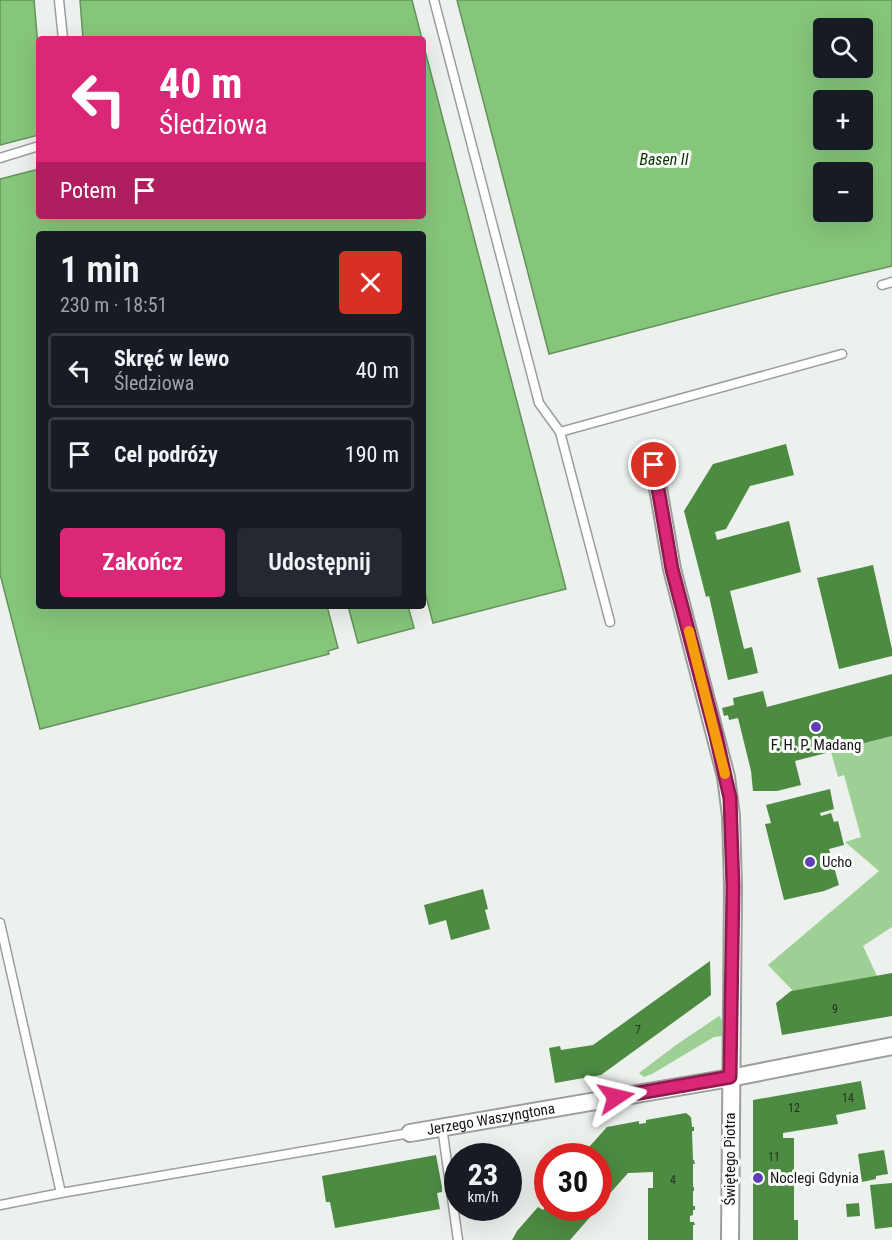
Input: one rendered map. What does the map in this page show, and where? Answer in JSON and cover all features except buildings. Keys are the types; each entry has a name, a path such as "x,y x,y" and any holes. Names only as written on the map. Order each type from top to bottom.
{"street":[{"name":"Świętego Piotra","path":"654,465 672,569 730,798 733,887 730,1240"},
{"name":"Jerzego Waszyngtona","path":"410,1133 892,1046"}],"lane":[{"path":"59,0 63,36"},
{"path":"434,0 539,403 561,432 610,622"},
{"path":"0,158 36,147"},
{"path":"882,285 892,282"},
{"path":"561,432 842,354"},
{"path":"0,923 61,1193"},
{"path":"442,1127 458,1240"},
{"path":"0,1205 410,1133"}],"shaded area":[{"path":"892,736 892,927 863,946 877,976 793,991 768,965 879,871 845,842 861,837 844,775 838,777 831,752"},
{"path":"719,1016 724,1026 722,1036 714,1037 652,1074 644,1077 639,1073 676,1045"}],"water":[{"path":"0,0 34,0 37,36 36,136 0,145"},
{"path":"80,0 412,0 421,36 83,36"},
{"name":"Basen II","path":"457,0 892,0 892,266 549,354"},
{"path":"426,54 566,589 433,623 426,596 426,231 36,231 36,609 328,609 338,648 328,651 329,654 40,729 0,574 0,179 36,170 36,219 426,219"},
{"path":"349,609 409,609 414,628 358,643"}],"slow traffic":[{"path":"689,631 725,774"}],"place":[{"name":"F. H. P. Madang","path":"816,727"},
{"name":"Ucho","path":"810,862"},
{"name":"Noclegi Gdynia","path":"758,1178"}],"route":[{"path":"616,1097 730,1077 733,887 730,798 672,569 654,465"}]}
